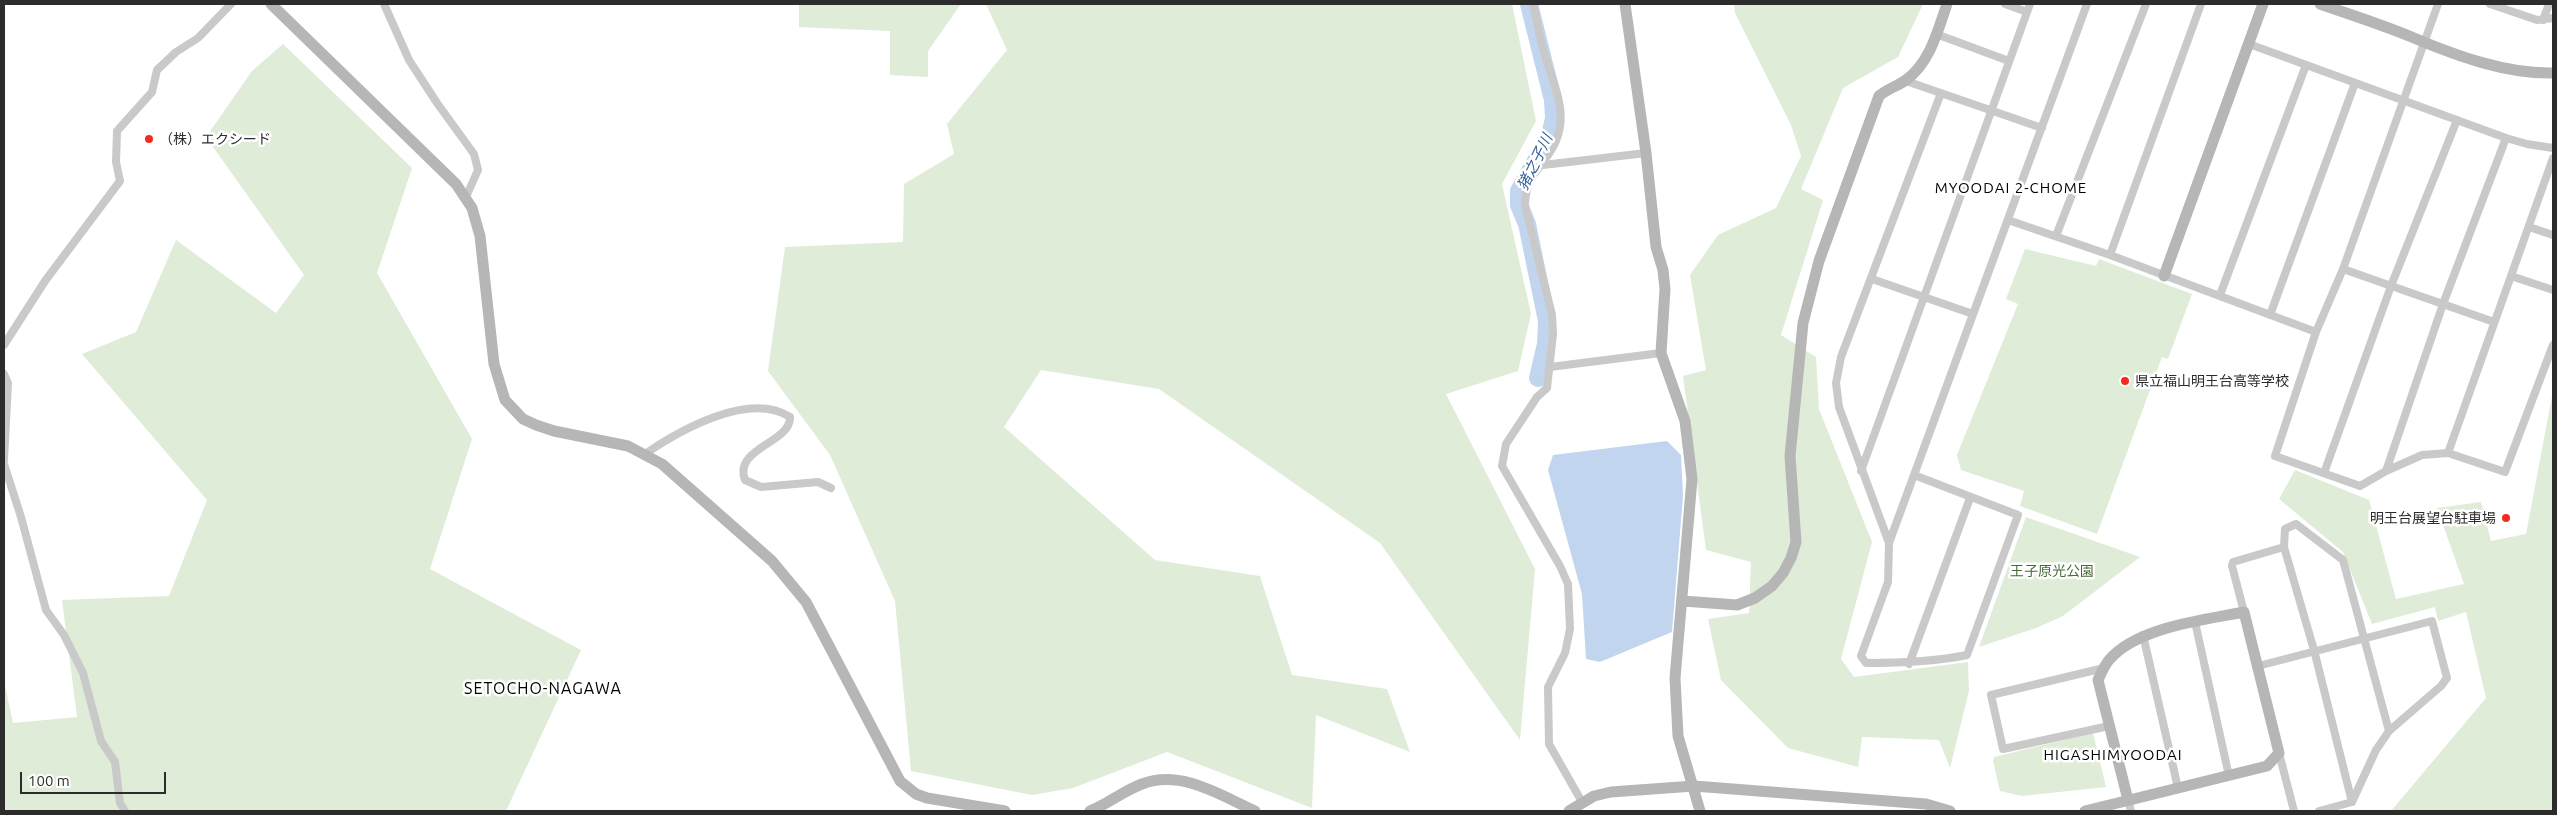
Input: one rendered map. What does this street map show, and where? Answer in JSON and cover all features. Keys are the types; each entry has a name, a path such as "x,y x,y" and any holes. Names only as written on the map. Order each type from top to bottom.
{"street":[{"path":"4,345 45,281 120,182 116,162 117,131 152,92 157,70 176,52 198,38 231,4"},
{"path":"271,4 456,184 466,197 472,208 480,236 494,364 504,400 523,419 536,425 554,431 628,446 645,454 679,478 772,561 790,580 821,630 900,781 916,794 926,798 1005,811"},
{"path":"384,4 409,60 474,154 478,170 466,197"},
{"path":"1533,4 1544,53 1560,97 1561,121 1556,140 1543,165 1532,174 1526,188 1525,205 1552,315 1553,334 1547,388 1537,397 1506,444 1502,466 1560,566 1568,584 1570,628 1565,653 1548,687 1549,744 1582,802"},
{"path":"1625,4 1646,152 1656,247 1663,270 1665,289 1661,353 1685,421 1690,452 1692,479 1675,709 1678,736 1700,811"},
{"path":"1683,601 1737,605 1755,598 1772,586 1783,573 1791,558 1796,542 1790,456 1803,323 1819,261 1878,96 1890,87 1906,81 1920,66 1936,34 1947,4"},
{"path":"2005,4 2027,12"},
{"path":"1861,471 1922,298 1993,111 2030,4"},
{"path":"1914,476 2018,515 1967,655 1909,664 1866,663 1861,656 1888,582 1889,543 2088,4"},
{"path":"2056,236 2146,4"},
{"path":"2110,255 2201,4"},
{"path":"2164,276 2263,4"},
{"path":"2320,4 2336,6 2424,44 2510,70 2553,73"},
{"path":"2438,4 2344,269 2316,332 2275,456 2360,486 2386,471 2422,455 2448,453 2505,472 2553,345"},
{"path":"2492,4 2543,20 2553,18"},
{"path":"2543,20 2549,4"},
{"path":"1936,34 2010,61"},
{"path":"2249,44 2506,138 2553,148"},
{"path":"2220,295 2306,65"},
{"path":"1906,81 2042,128"},
{"path":"2270,315 2355,83"},
{"path":"1889,543 1839,408 1836,383 1842,358 1941,93"},
{"path":"2324,473 2391,286 2457,120"},
{"path":"2386,471 2443,304 2506,138"},
{"path":"1543,165 1646,152"},
{"path":"2448,453 2529,227 2550,178 2553,158"},
{"path":"2008,220 2110,255 2316,332"},
{"path":"2529,227 2553,235"},
{"path":"2344,269 2494,322"},
{"path":"2511,276 2553,290"},
{"path":"1872,279 1922,298 1974,314"},
{"path":"1550,367 1661,353"},
{"path":"4,374 8,383 4,462 22,517 46,610 64,635 83,673 101,741 115,762 120,803 124,811"},
{"path":"645,454 670,437 698,424 730,412 766,408 790,416 791,422 785,432 761,447 750,457 745,466 745,480 761,488 818,482 831,488"},
{"path":"1909,664 1970,498"},
{"path":"2352,802 2314,650 2284,547 2285,529 2296,524 2343,560 2389,731"},
{"path":"2284,547 2233,562 2232,566 2294,811"},
{"path":"2130,806 2098,680 2109,659 2143,635 2244,612"},
{"path":"2258,666 2432,621 2447,678 2441,686 2389,731 2376,750 2352,802 2319,811"},
{"path":"2194,622 2229,776"},
{"path":"2143,635 2178,788"},
{"path":"2104,668 1991,695 2003,749 2110,726"},
{"path":"2085,811 2130,806 2178,788 2267,766 2279,752"},
{"path":"1090,811 1140,784 1170,778 1187,781 1255,811"},
{"path":"1569,811 1582,802 1611,792 1694,786 1926,804 1950,811"}],"green space":[{"path":"799,4 961,4 928,51 928,77 890,75 890,31 799,27"},
{"path":"986,4 1512,4 1536,121 1502,184 1531,314 1518,371 1446,394 1535,569 1520,740 1380,543 1159,389 1041,370 1004,427 1155,560 1260,576 1292,675 1387,689 1410,752 1316,715 1312,808 1167,752 1073,788 1032,795 911,771 895,601 830,455 768,371 785,247 903,242 904,184 954,154 947,124 1007,50"},
{"path":"1734,4 1923,4 1898,57 1843,88 1801,189 1823,200 1781,335 1816,357 1819,409 1872,542 1841,659 1854,677 1968,662 1969,691 1950,768 1939,740 1862,737 1858,767 1788,748 1721,680 1708,619 1749,613 1751,562 1706,550 1683,376 1706,370 1690,275 1718,235 1776,208 1801,156 1791,125 1735,13"},
{"path":"283,44 412,168 377,273 472,439 430,569 581,650 506,811 4,811 4,681 13,723 77,717 62,600 169,596 207,500 82,354 136,332 176,240 276,313 304,275 206,137 252,71"},
{"path":"2025,249 2096,266 2099,259 2192,294 2168,359 2162,357 2097,534 2020,506 2024,491 1961,470 1957,455 2018,304 2006,299"},
{"path":"2553,391 2553,811 2391,811 2486,698 2466,612 2438,621 2435,607 2372,624 2343,552 2279,499 2295,470 2369,500 2396,599 2464,584 2437,508 2481,502 2491,541 2526,534"},
{"name":"王子原光公園","path":"2026,517 2140,557 2063,616 2036,628 1979,647"},
{"path":"2093,733 2106,787 2022,796 2000,791 1993,761 1994,757"}],"water":[{"path":"1667,441 1681,455 1683,496 1672,632 1600,662 1586,659 1582,594 1548,470 1553,455"}],"waterway":[{"name":"猪之子川","path":"1529,4 1553,100 1554,118 1550,136 1519,191 1519,205 1527,224 1547,321 1546,344 1538,378"}],"place":[{"name":"（株）エクシード","path":"149,139"},
{"name":"県立福山明王台高等学校","path":"2125,381"},
{"name":"明王台展望台駐車場","path":"2506,518"}],"district":[{"name":"MYOODAI 2-CHOME","path":"2011,188"},
{"name":"SETOCHO-NAGAWA","path":"543,689"},
{"name":"HIGASHIMYOODAI","path":"2113,755"}]}
